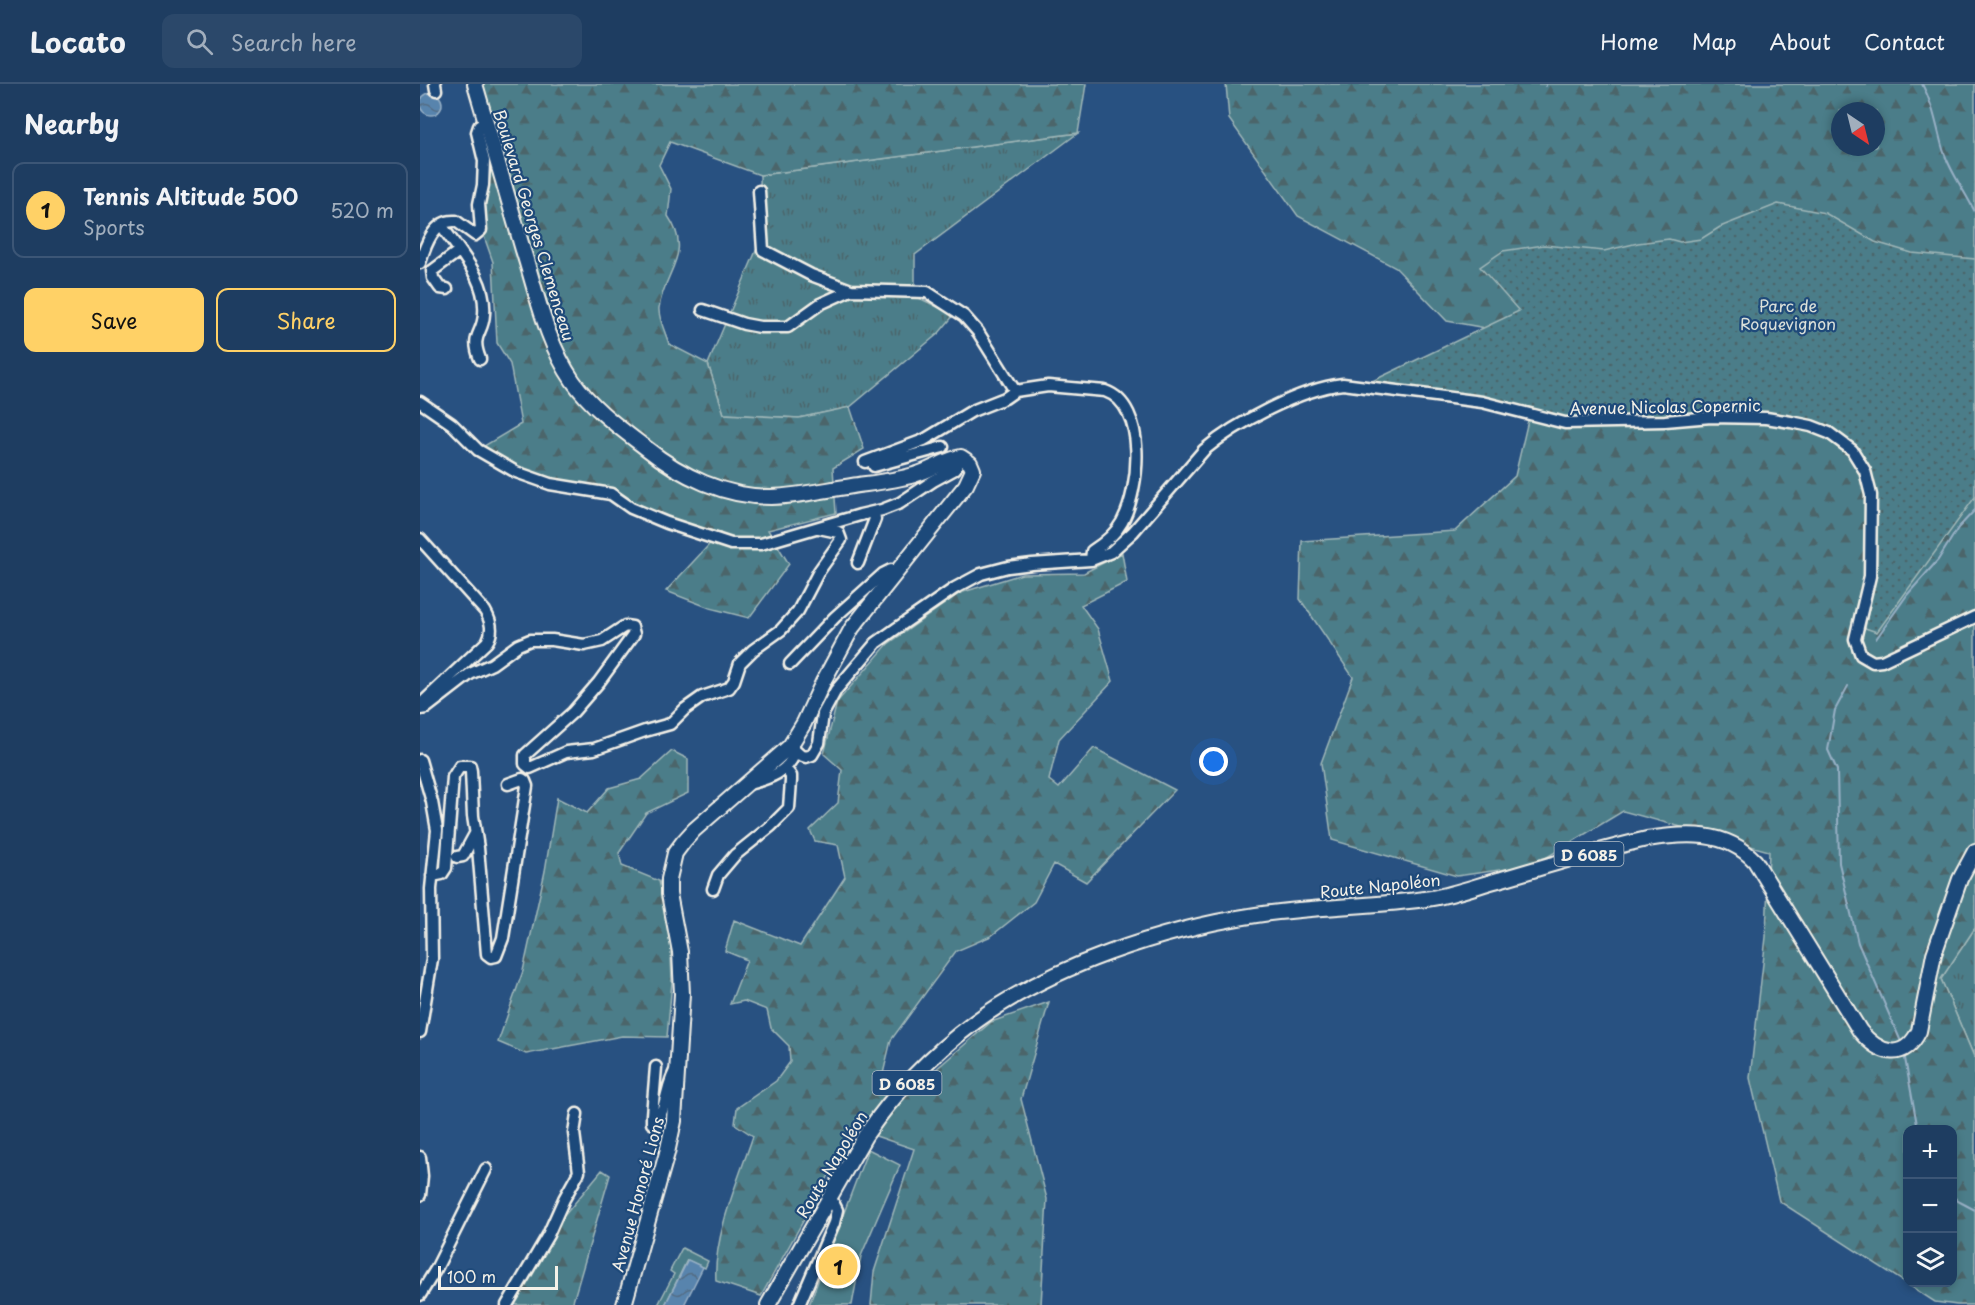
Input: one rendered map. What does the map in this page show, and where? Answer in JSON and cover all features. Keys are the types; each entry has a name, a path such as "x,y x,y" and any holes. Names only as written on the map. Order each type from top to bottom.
{"main road":[{"name":"Boulevard Georges Clemenceau","path":"475,84 542,316 562,363 587,398 602,413 656,456 689,476 722,489 752,496 771,497 911,476 961,457"},
{"path":"792,748 852,628 972,475 972,466 968,460 961,457"},
{"name":"Avenue Honoré Lions","path":"624,1305 671,1138 679,1065 682,994 680,952 669,894 671,866 684,841 792,748"},
{"name":"Route Napoléon","path":"768,1305 852,1157 879,1116 934,1055 976,1021 1004,1003 1067,970 1108,953 1200,926 1257,915 1435,897 1629,843 1664,836 1692,835 1719,838 1751,856 1766,877 1835,994 1868,1041 1888,1052 1898,1051 1911,1044 1919,1031 1934,954 1960,879 1975,851"}],"street":[{"path":"420,263 427,239 453,220 471,234 475,235 481,230 479,204 484,161 477,132 479,126 486,122"},
{"path":"759,191 763,250 811,275 851,290 927,292 964,316 978,332 1016,391"},
{"path":"442,226 474,272 483,290 484,317 475,342 480,359"},
{"path":"447,289 440,288 432,271 459,251"},
{"path":"703,310 744,324 760,327 788,327 820,304 851,290"},
{"name":"Avenue Nicolas Copernic","path":"792,748 806,757 812,755 816,750 823,714 829,701 876,643 945,594 981,574 1008,567 1091,560 1111,552 1122,543 1204,450 1217,439 1239,425 1292,400 1329,386 1343,384 1482,402 1565,423 1665,421 1712,417 1766,418 1811,426 1829,434 1851,450 1865,471 1869,483 1871,495 1870,576 1855,639 1861,655 1873,662 1882,661 1975,617"},
{"path":"943,447 877,466 868,465 866,462 924,440 972,411 1005,398 1016,391 1048,386 1105,391 1113,394 1130,414 1134,430 1137,468 1132,497 1122,523 1101,546 1092,551 1091,560"},
{"path":"420,402 452,424 478,450 516,472 550,484 611,494 631,508 731,544 761,544 900,503 955,469 961,457"},
{"path":"858,563 875,519 874,512"},
{"path":"420,707 426,708 470,674 492,664 530,640 552,640 584,645 602,641 626,626 632,627 634,634 599,682 573,712 525,755 525,764 530,768 566,752 594,749 670,724 702,697 729,688 740,663 753,650 781,630 798,611 819,571 841,540 838,532 819,528"},
{"path":"420,539 484,611 489,618 492,630 488,642 420,707"},
{"path":"790,664 835,617 883,574 891,570 895,572"},
{"path":"748,784 760,781 785,768 792,761 792,748"},
{"path":"420,760 434,810 437,830 430,915 432,959 420,1032"},
{"path":"432,876 442,874 446,868 453,777 460,766 470,766 487,954 491,957 496,956 503,938 526,794 525,781 522,779 508,784"},
{"path":"713,888 718,875 735,855 789,808 791,781 785,768"},
{"path":"457,858 463,856 475,834"},
{"path":"656,1067 652,1115 654,1124 661,1117 670,1078 679,1065"},
{"path":"507,1305 548,1235 579,1172 574,1133 577,1114"},
{"path":"420,1157 422,1176 420,1195"},
{"path":"420,1294 436,1269 486,1169"},
{"path":"799,1305 834,1223 837,1210 830,1196"}],"green space":[{"path":"481,84 1086,84 1078,133 760,175 670,142 659,165 671,189 668,216 678,241 678,252 659,308 669,344 708,364 724,414 799,418 850,407 864,449 833,468 836,513 768,530 789,564 749,618 710,608 666,591 720,533 654,515 610,490 549,480 516,471 484,446 521,424 510,364 497,343 493,262 480,225 489,166 500,152"},
{"path":"1226,84 1975,84 1975,928 1941,979 1975,1059 1975,1305 1935,1302 1912,1287 1957,1287 1957,1125 1903,1125 1903,1281 1779,1201 1750,1078 1766,937 1769,851 1623,811 1534,865 1457,876 1332,840 1321,763 1353,677 1300,599 1302,541 1455,531 1515,476 1533,399 1524,335 1447,321 1396,268 1298,216 1229,119"},
{"path":"1078,133 915,255 915,296 954,315 939,333 850,407 799,418 724,414 708,364 761,239 760,175"},
{"name":"Parc de Roquevignon","path":"1778,204 1825,213 1875,242 1912,253 1975,259 1975,497 1877,632 1865,628 1873,586 1875,487 1868,467 1859,453 1792,420 1559,419 1364,385 1519,311 1480,267 1503,251 1544,245 1604,251 1669,239 1680,242 1701,239 1720,227"},
{"path":"1122,553 1127,582 1081,605 1098,629 1113,681 1059,739 1049,780 1059,788 1094,748 1175,790 1086,882 1054,864 1034,902 991,936 956,951 891,1040 882,1078 920,1083 991,1022 1049,1002 1021,1099 1047,1199 1041,1305 871,1305 874,1272 914,1149 855,1129 761,1296 716,1281 716,1264 723,1227 753,1136 735,1124 737,1108 776,1081 790,1062 789,1046 771,1028 767,1010 744,1001 730,1004 747,960 725,951 734,920 800,946 845,877 838,845 815,841 810,830 838,803 842,770 824,754 837,702 888,644 960,593 1022,574 1084,573"},
{"path":"672,751 688,759 688,793 646,813 619,853 622,866 659,881 670,928 672,982 667,1037 622,1036 526,1054 498,1042 523,971 545,871 557,798 587,813 609,788 641,779"},
{"path":"1975,928 1975,1059 1941,979"},
{"path":"868,1149 900,1165 861,1256 852,1305 809,1305"},
{"path":"602,1170 610,1175 572,1305 504,1305 526,1262"},
{"path":"682,1248 708,1261 705,1268 687,1260 665,1305 658,1305 674,1274 670,1271"}],"water":[{"path":"431,93 439,96 442,104 439,112 431,115 423,112 420,104 423,96"},
{"path":"688,1260 703,1267 684,1305 665,1305"}],"waterway":[{"path":"1922,84 1932,107 1945,155 1975,212"},
{"path":"1876,639 1907,595 1938,560 1958,528 1975,510"},
{"path":"1848,686 1835,710 1828,750 1837,770 1839,863 1858,943 1902,1044"},
{"path":"1904,1053 1917,1125"},
{"path":"1957,1200 1975,1210"}],"place":[{"name":"Tennis Altitude 500","path":"838,1266"}]}
